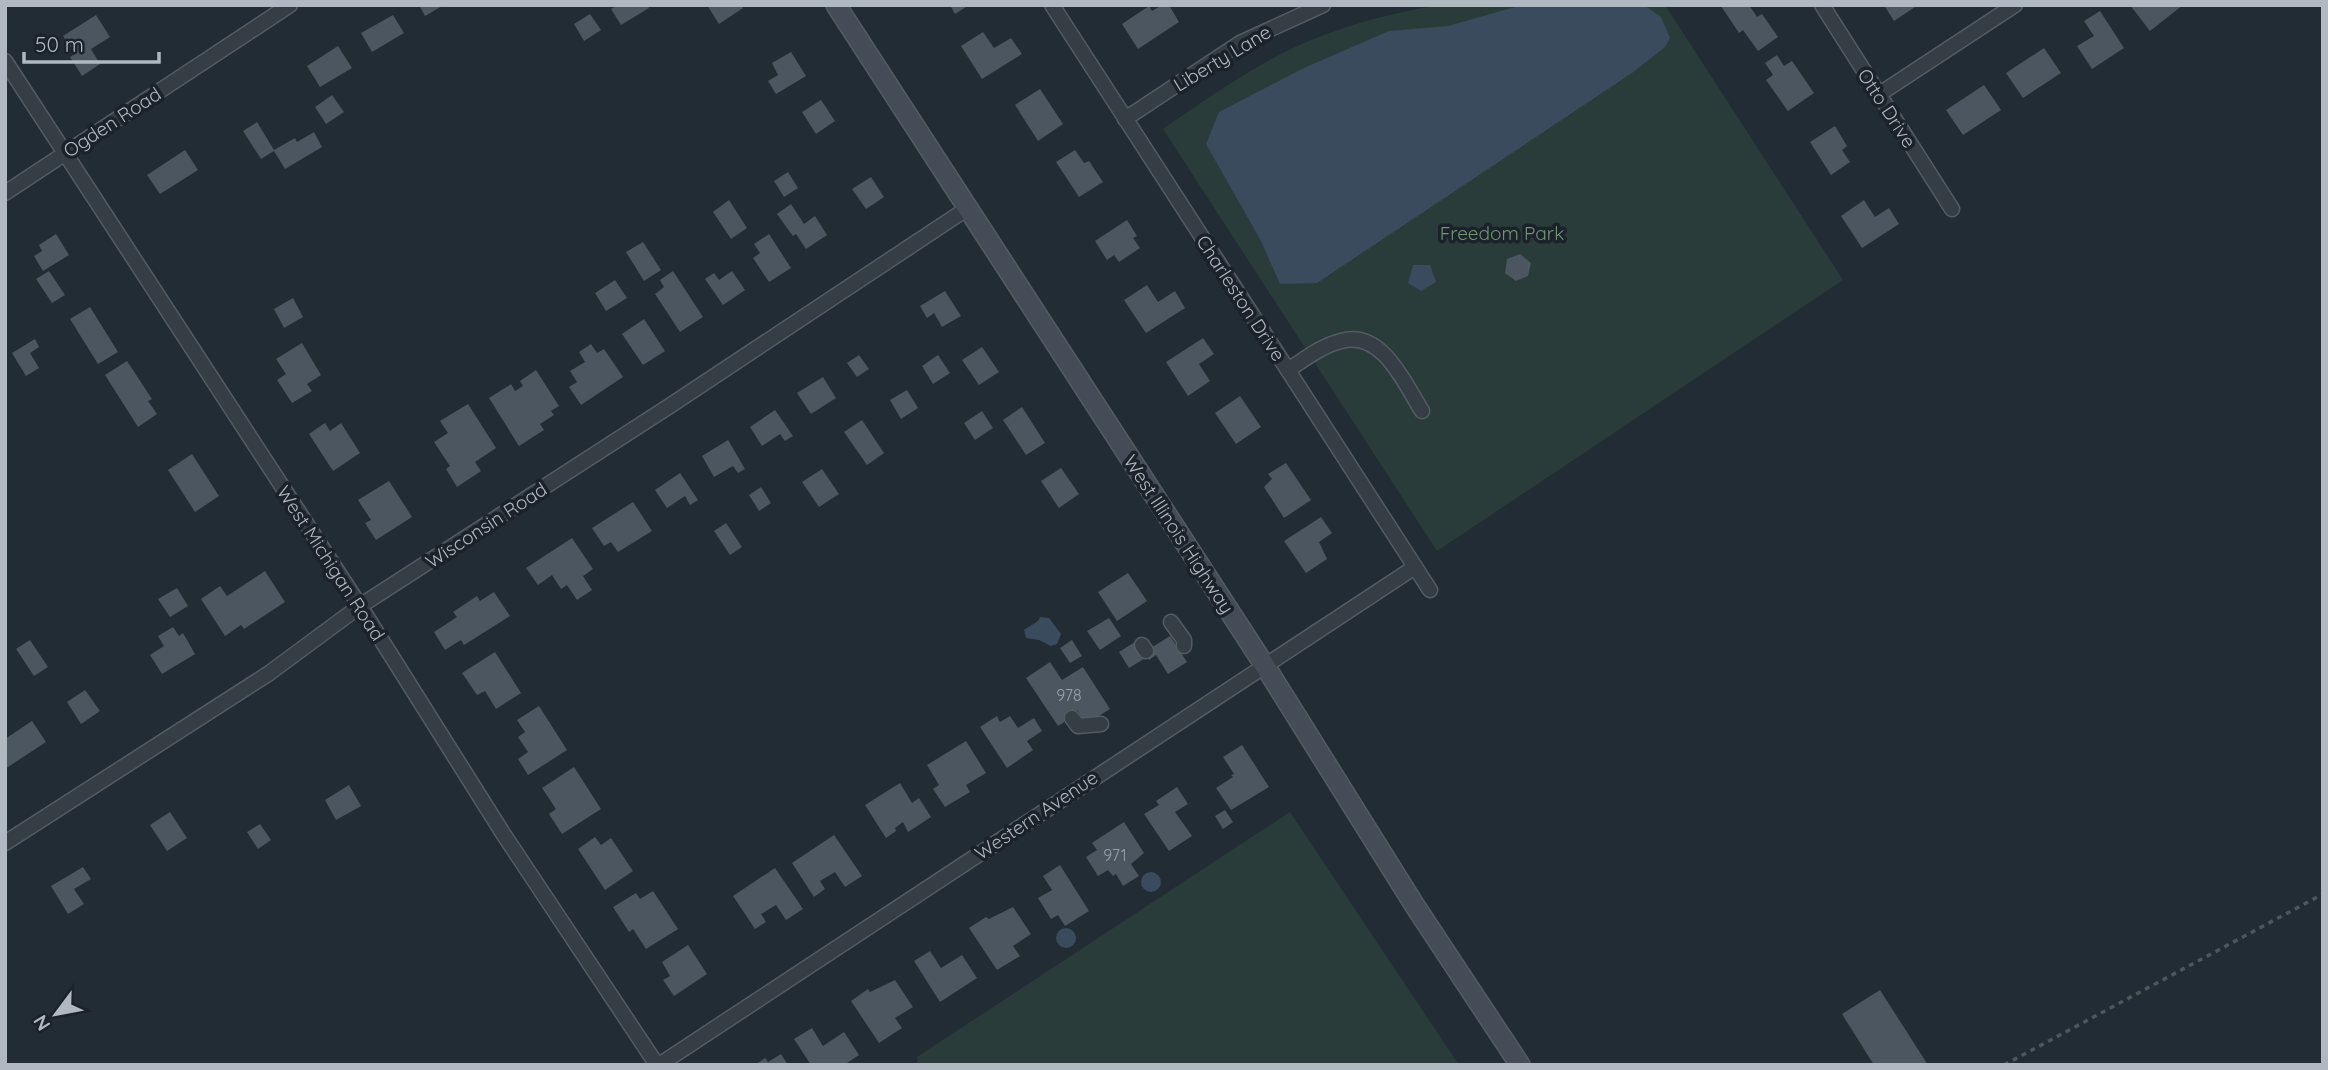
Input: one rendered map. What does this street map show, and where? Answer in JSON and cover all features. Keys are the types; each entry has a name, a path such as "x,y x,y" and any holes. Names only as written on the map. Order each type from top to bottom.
{"street":[{"name":"Ogden Road","path":"5,193 290,5"},
{"name":"West Illinois Highway","path":"836,5 1520,1065"},
{"name":"Charleston Drive","path":"1052,5 1430,590"},
{"name":"Liberty Lane","path":"1125,119 1240,43 1322,5"},
{"name":"Otto Drive","path":"1822,5 1952,209"},
{"path":"1878,95 2015,5"},
{"name":"West Michigan Road","path":"5,61 360,606 504,835 658,1065"},
{"name":"Wisconsin Road","path":"5,843 268,674 360,606 668,407 968,208"},
{"path":"1288,370 1320,349 1343,340 1364,341 1386,355 1422,411"},
{"name":"Western Avenue","path":"658,1065 1415,567"},
{"path":"1171,622 1184,640 1184,646"},
{"path":"1072,718 1078,726 1101,724"}],"path":[{"path":"2004,1065 2323,894"}],"green space":[{"name":"Freedom Park","path":"1440,5 1665,5 1843,280 1437,551 1163,129 1242,77 1291,49 1364,22"},
{"path":"1290,812 1459,1065 918,1065 917,1057"}],"water":[{"path":"1522,5 1644,5 1661,17 1670,38 1665,47 1632,73 1317,283 1280,284 1261,241 1206,144 1219,112 1304,68 1389,31 1448,26"},
{"path":"1413,265 1430,265 1436,282 1421,291 1408,283"},
{"path":"1040,617 1049,618 1061,634 1057,644 1051,646 1026,638 1024,630"},
{"path":"1147,872 1155,872 1161,882 1155,892 1147,892 1141,886 1141,878"},
{"path":"1066,928 1073,931 1076,938 1073,945 1066,948 1059,945 1056,938 1059,931"}],"building":[{"path":"419,5 444,5 425,16"},
{"path":"618,5 647,5 649,8 621,25 611,9"},
{"path":"707,5 741,5 743,8 719,24"},
{"path":"950,5 969,5 955,14"},
{"path":"1162,5 1169,5 1179,22 1138,49 1122,24 1149,6 1152,11"},
{"path":"1722,5 1749,5 1757,17 1762,14 1778,37 1758,51 1743,30 1739,33"},
{"path":"1884,5 1918,5 1894,21"},
{"path":"2130,5 2183,5 2150,31"},
{"path":"2100,11 2124,48 2092,69 2077,46 2094,36 2084,21"},
{"path":"590,14 601,30 584,41 574,24"},
{"path":"96,15 110,37 91,49 100,64 82,76 70,57 75,54 63,36"},
{"path":"393,15 404,33 372,52 361,33"},
{"path":"983,32 994,48 1011,38 1022,54 982,79 961,46"},
{"path":"338,46 352,68 320,87 307,66"},
{"path":"2044,48 2061,73 2023,98 2006,73"},
{"path":"791,52 806,76 776,94 768,81 778,75 772,63"},
{"path":"1777,55 1784,66 1792,61 1814,93 1788,111 1766,80 1773,75 1765,63"},
{"path":"1984,85 2001,110 1963,135 1946,110"},
{"path":"1040,89 1063,124 1038,141 1015,105"},
{"path":"332,95 344,112 326,124 315,107"},
{"path":"821,100 835,121 816,134 802,112"},
{"path":"257,122 274,150 295,138 297,142 314,132 322,147 285,169 274,151 261,159 243,131"},
{"path":"1835,126 1847,146 1842,150 1850,162 1831,175 1810,142"},
{"path":"185,150 198,170 160,194 147,175"},
{"path":"1075,150 1084,163 1089,161 1103,182 1079,197 1056,162"},
{"path":"788,172 798,188 784,197 774,181"},
{"path":"871,177 884,197 866,209 852,189"},
{"path":"729,200 747,228 731,239 713,212"},
{"path":"1864,200 1875,217 1889,208 1899,224 1862,248 1841,216"},
{"path":"791,204 804,224 815,216 827,235 806,249 777,214"},
{"path":"1127,220 1137,236 1133,238 1140,248 1119,262 1114,255 1107,260 1095,241"},
{"path":"56,234 69,255 43,271 34,256 42,251 39,245"},
{"path":"769,234 791,268 769,282 753,258 760,253 754,244"},
{"path":"643,242 661,270 644,281 626,252"},
{"path":"1520,254 1531,263 1528,276 1516,281 1505,273 1507,259"},
{"path":"49,271 65,295 52,303 36,279"},
{"path":"673,271 703,317 680,332 655,294 664,287 660,280"},
{"path":"732,271 745,290 723,305 705,279 714,273 719,280"},
{"path":"615,280 627,298 606,311 595,293"},
{"path":"1147,285 1158,302 1175,291 1185,308 1146,333 1124,300"},
{"path":"945,291 961,316 942,327 934,313 927,318 920,306"},
{"path":"293,298 303,317 284,328 274,309"},
{"path":"90,307 118,352 98,364 70,319"},
{"path":"644,319 665,351 643,365 622,334"},
{"path":"1203,338 1214,354 1199,364 1210,381 1188,396 1166,362"},
{"path":"35,339 39,347 30,353 39,368 26,376 12,353"},
{"path":"302,343 321,375 307,384 312,391 292,403 277,380 286,374 276,359"},
{"path":"591,344 597,353 604,349 623,377 581,405 569,387 577,382 570,371 585,362 579,352"},
{"path":"982,347 999,372 979,385 962,360"},
{"path":"859,355 869,369 857,377 847,363"},
{"path":"938,355 950,373 933,384 922,366"},
{"path":"127,361 152,399 148,401 157,414 138,427 105,375"},
{"path":"536,370 559,406 551,411 554,415 540,424 544,430 519,446 489,398 511,384 515,391 523,386 520,381"},
{"path":"823,377 836,398 811,414 797,393"},
{"path":"907,390 918,408 901,419 890,400"},
{"path":"1240,396 1261,427 1236,444 1215,413"},
{"path":"468,404 496,448 475,462 481,471 457,487 446,469 450,466 434,442 448,433 440,421"},
{"path":"1022,407 1045,443 1026,455 1003,420"},
{"path":"775,410 793,436 785,441 780,434 762,446 750,427"},
{"path":"982,411 993,428 975,440 964,423"},
{"path":"862,420 884,453 867,465 844,432"},
{"path":"325,423 330,431 341,423 360,453 333,471 309,434"},
{"path":"728,440 745,469 738,473 733,466 714,477 702,456"},
{"path":"192,454 219,496 195,512 168,470"},
{"path":"1286,463 1311,500 1284,518 1264,487 1272,479 1268,474"},
{"path":"1061,468 1079,494 1059,508 1041,481"},
{"path":"822,469 839,494 819,507 802,482"},
{"path":"680,473 698,500 690,505 685,496 667,508 655,490"},
{"path":"389,481 412,517 376,540 365,523 371,520 358,500"},
{"path":"761,487 771,503 759,511 749,495"},
{"path":"633,502 652,531 618,552 611,542 604,546 592,528"},
{"path":"1321,517 1332,533 1319,542 1327,559 1306,573 1284,541"},
{"path":"726,523 742,547 730,555 714,531"},
{"path":"572,538 593,569 583,576 592,590 577,600 567,585 561,589 552,575 538,585 526,568"},
{"path":"265,571 285,602 244,629 241,625 225,636 201,599 220,586 227,596"},
{"path":"1128,573 1147,601 1117,621 1098,592"},
{"path":"177,588 188,606 170,617 158,599"},
{"path":"494,592 510,616 464,645 461,640 445,650 434,632 457,617 453,612 477,596 480,601"},
{"path":"1109,618 1121,636 1100,650 1087,631"},
{"path":"173,627 179,636 183,633 195,654 162,674 150,655 164,646 158,636"},
{"path":"1170,636 1187,662 1168,674 1156,655 1149,660 1147,657 1129,668 1119,652 1135,642 1143,653"},
{"path":"30,640 48,667 34,676 16,649"},
{"path":"1072,640 1082,656 1070,663 1060,648"},
{"path":"495,652 521,693 496,709 485,691 477,695 462,673"},
{"path":"1050,662 1062,680 1083,667 1110,709 1086,724 1077,710 1077,714 1058,726 1026,678"},
{"path":"85,690 100,711 81,724 67,702"},
{"path":"539,706 567,750 528,775 518,759 528,752 518,737 525,732 517,720"},
{"path":"997,716 1000,722 1010,716 1018,728 1034,718 1042,731 1027,741 1033,750 1007,768 980,727"},
{"path":"32,721 46,742 5,769 5,739"},
{"path":"966,741 986,773 966,785 970,792 945,807 933,789 939,785 927,765"},
{"path":"1242,745 1269,787 1231,810 1216,788 1234,774 1223,757"},
{"path":"574,767 601,809 562,834 549,814 556,809 542,788"},
{"path":"900,783 912,803 919,798 931,817 908,832 903,822 886,838 865,805"},
{"path":"349,785 361,806 336,820 325,800"},
{"path":"1177,787 1188,804 1175,812 1192,836 1169,851 1144,814 1159,805 1156,801"},
{"path":"1225,810 1233,822 1223,829 1215,816"},
{"path":"170,812 187,838 167,851 150,825"},
{"path":"1124,822 1144,853 1131,864 1139,876 1123,886 1116,874 1113,876 1108,870 1098,876 1086,857 1097,850 1092,843"},
{"path":"260,824 271,840 258,849 247,832"},
{"path":"834,835 862,876 845,887 835,872 820,881 825,889 814,897 792,863"},
{"path":"595,837 601,845 611,838 633,871 605,890 578,849"},
{"path":"1060,865 1089,911 1065,926 1058,915 1051,919 1038,898 1052,890 1043,876"},
{"path":"83,867 91,879 74,889 84,904 68,914 51,886"},
{"path":"775,868 803,909 786,920 776,905 761,914 766,922 755,929 733,896"},
{"path":"653,891 678,929 646,949 633,929 629,932 613,907 636,893 640,899"},
{"path":"1013,907 1031,934 1013,946 1020,956 997,970 969,928 986,917 989,919"},
{"path":"688,945 707,974 674,996 663,980 670,976 662,962"},
{"path":"930,951 941,968 962,955 977,978 940,1002 914,961"},
{"path":"895,980 913,1007 895,1018 902,1028 879,1043 851,1001 868,989 870,992"},
{"path":"1880,990 1928,1065 1874,1065 1842,1014"},
{"path":"812,1028 823,1046 844,1032 859,1055 844,1065 811,1065 794,1039"},
{"path":"781,1054 788,1065 755,1065 765,1058 768,1062"}]}
